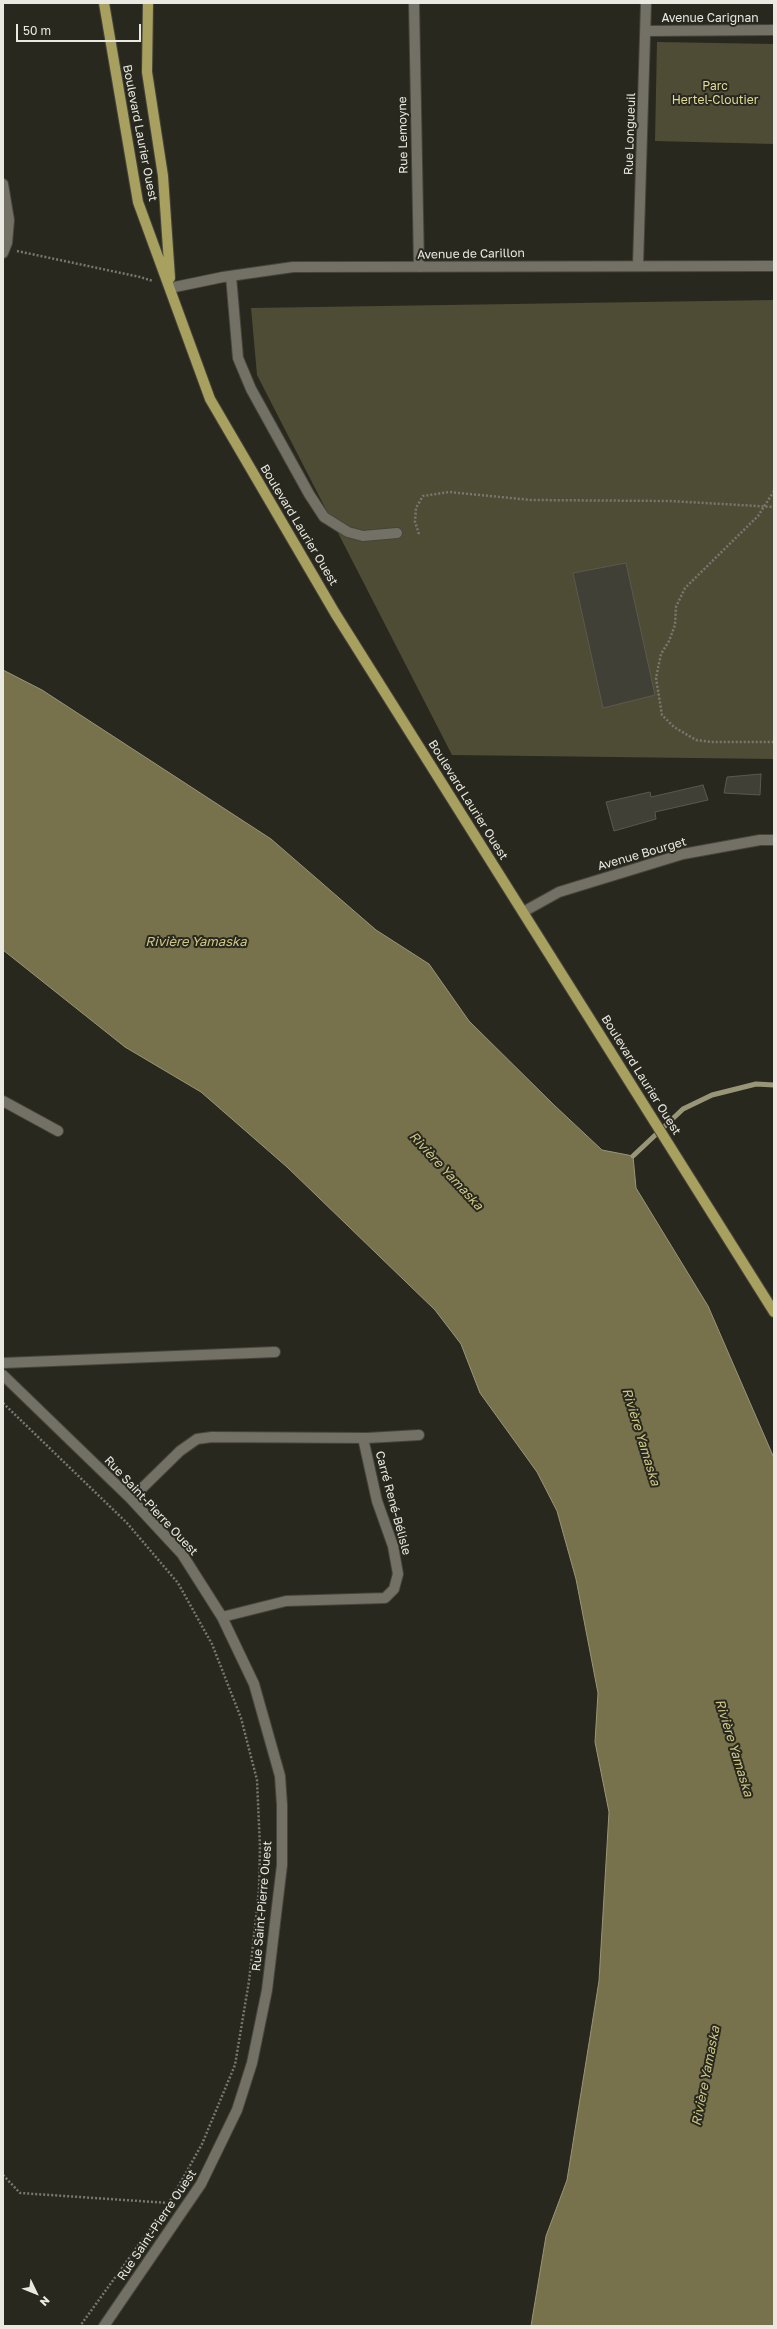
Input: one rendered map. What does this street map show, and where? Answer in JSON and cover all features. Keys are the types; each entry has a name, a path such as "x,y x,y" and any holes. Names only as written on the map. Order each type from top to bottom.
{"main road":[{"name":"Boulevard Laurier Ouest","path":"148,3 147,72 163,176 170,288"},
{"name":"Boulevard Laurier Ouest","path":"103,6 138,202 210,399 335,613 774,1312"}],"street":[{"name":"Rue Lemoyne","path":"414,3 418,267"},
{"name":"Rue Longueuil","path":"638,265 646,3"},
{"name":"Avenue Carignan","path":"646,31 774,30"},
{"path":"3,184 9,220 4,251"},
{"name":"Avenue de Carillon","path":"170,288 231,276 293,267 638,265 774,266"},
{"path":"231,276 238,358 252,389 309,494 324,517 348,532 363,536 397,533"},
{"name":"Avenue Bourget","path":"523,912 559,892 683,854 760,840 774,840"},
{"path":"3,1101 58,1131"},
{"path":"3,1363 275,1352"},
{"name":"Rue Saint-Pierre Ouest","path":"3,1375 131,1499 182,1554 222,1617 254,1684 280,1776 282,1805 282,1865 267,1990 252,2063 237,2110 201,2184 104,2326"},
{"name":"Carré René-Bélisle","path":"131,1499 180,1451 197,1439 212,1437 363,1438 419,1435"},
{"name":"Carré René-Bélisle","path":"222,1617 286,1601 385,1598 394,1589 398,1574 393,1546 377,1501 363,1438"}],"path":[{"path":"4,251 140,277 170,288"},
{"path":"774,491 764,507 739,536 685,588 676,607 675,626 669,641 661,654 656,678 662,715 674,727 696,740 711,742 774,742"},
{"path":"419,534 415,522 416,508 423,496 449,492 531,500 670,501 774,507"},
{"path":"3,1403 127,1523 178,1583 212,1644 241,1718 257,1780 260,1847 259,1890 249,1981 235,2065 202,2144 170,2203 80,2326"},
{"path":"3,2175 20,2193 187,2204"}],"green space":[{"name":"Parc Hertel-Cloutier","path":"657,42 774,44 774,144 655,141"},
{"path":"774,300 774,759 452,755 257,375 251,308"}],"water":[{"name":"Rivière Yamaska","path":"3,670 42,690 271,839 376,930 429,964 469,1021 554,1105 602,1150 633,1156 636,1188 708,1306 774,1458 774,2326 531,2326 546,2236 567,2180 599,1981 609,1812 595,1742 598,1693 576,1579 557,1511 537,1472 480,1393 461,1344 435,1310 287,1167 201,1092 125,1047 3,950"}],"building":[{"path":"626,563 655,695 603,708 573,573"},
{"path":"761,774 760,795 724,793 727,777"},
{"path":"703,785 708,800 655,812 656,819 614,831 606,802 650,792 651,797"}],"waterway":[{"path":"633,1156 683,1109 712,1095 756,1084 774,1085"}]}
